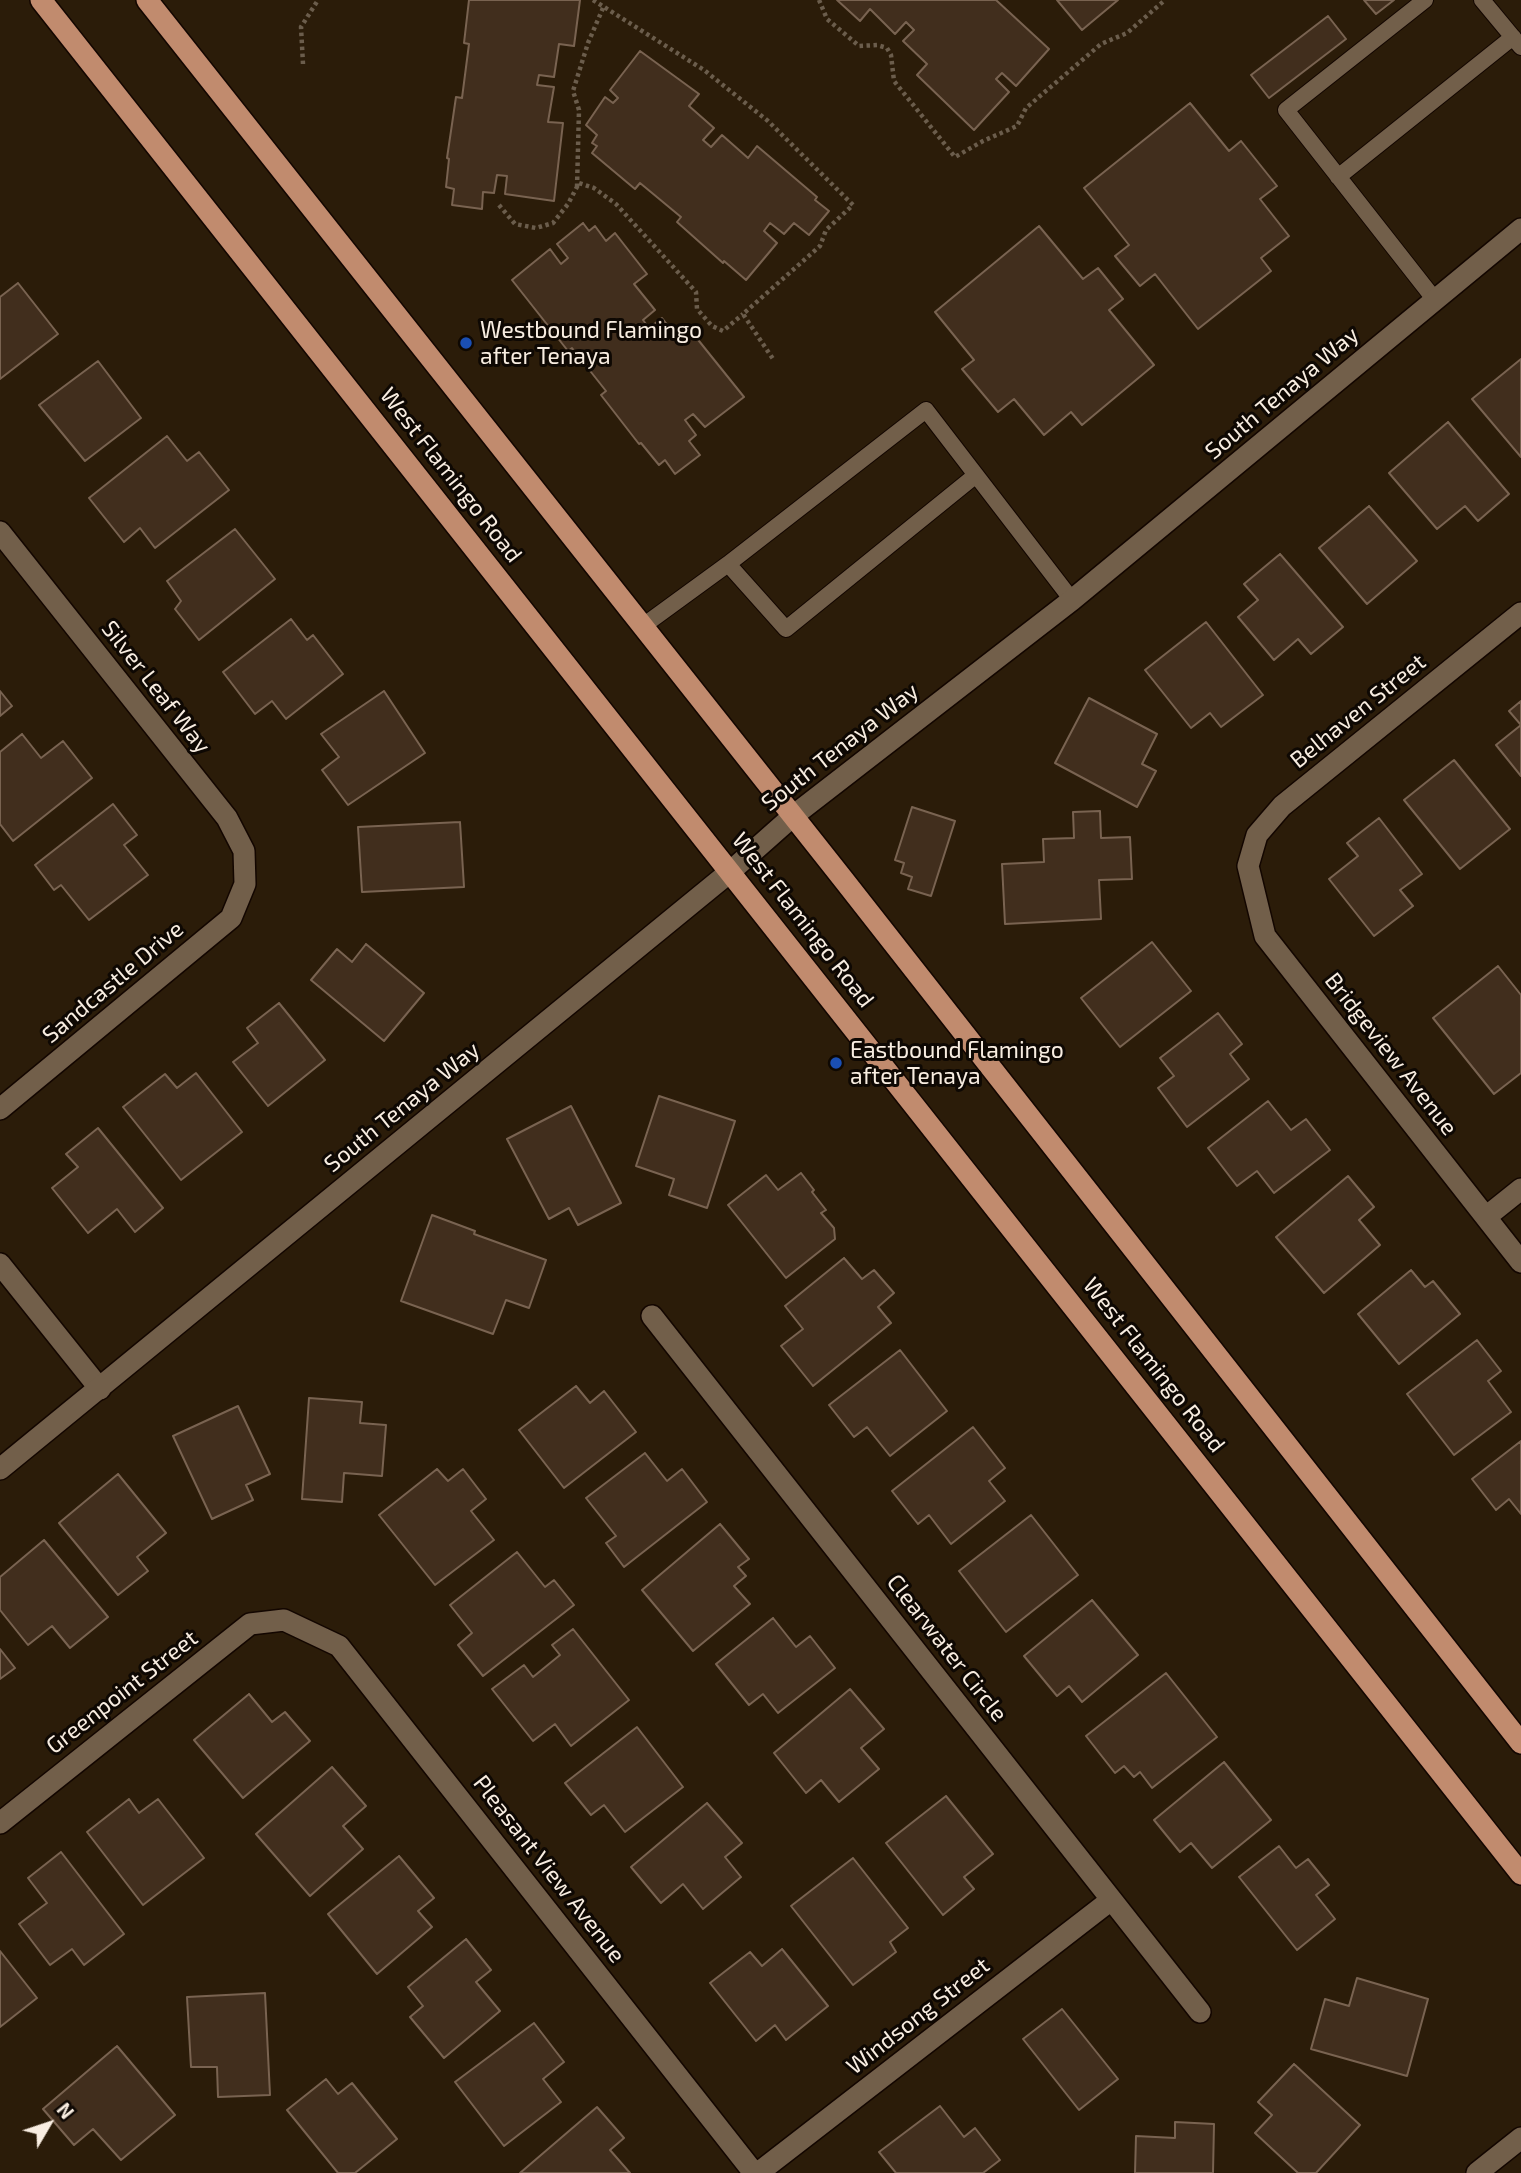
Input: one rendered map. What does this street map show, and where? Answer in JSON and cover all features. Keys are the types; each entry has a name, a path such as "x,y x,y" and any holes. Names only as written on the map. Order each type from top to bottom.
{"main road":[{"name":"West Flamingo Road","path":"41,0 1521,1874"},
{"path":"147,0 793,816 1521,1743"}],"street":[{"name":"South Tenaya Way","path":"0,1469 731,871 793,816 1072,600 1521,229"},
{"name":"Silver Leaf Way","path":"0,532 227,818 244,851 245,884"},
{"name":"Belhaven Street","path":"1248,866 1258,835 1282,806 1521,613"},
{"name":"Bridgeview Avenue","path":"1248,866 1265,936 1521,1262"},
{"name":"Sandcastle Drive","path":"0,1109 231,918 245,884"},
{"path":"1486,1217 1521,1189"},
{"path":"0,1264 100,1389"},
{"name":"Clearwater Circle","path":"652,1316 1200,2012"},
{"name":"Greenpoint Street","path":"0,1823 250,1624 284,1620"},
{"name":"Pleasant View Avenue","path":"284,1620 339,1646 756,2173"},
{"name":"Windsong Street","path":"756,2173 1111,1899"},
{"path":"1477,2173 1521,2138"}],"lane":[{"path":"1425,0 1286,110 1435,300"},
{"path":"1338,177 1517,42 1482,0"},
{"path":"643,626 728,564 926,410 1072,600"},
{"path":"728,564 786,629 976,475"}],"path":[{"path":"303,64 301,27 318,0"},
{"path":"499,205 515,224 536,228 553,223 579,184 594,188 616,204 695,292 697,309 712,326 723,331 820,246 826,230 853,205 768,121 715,78 593,0"},
{"path":"819,0 827,19 859,46 877,45 887,48 891,55 894,81 955,157 1017,126 1026,108 1035,100 1101,44 1127,33 1165,0"},
{"path":"577,188 579,110 573,91 603,8"},
{"path":"743,314 773,359"}],"building":[{"path":"469,0 580,0 574,46 559,44 554,77 539,75 537,85 554,87 548,122 563,123 554,201 505,194 507,176 497,175 494,193 483,192 482,209 452,205 454,189 446,187 447,158 456,97 462,98 469,44 464,43"},
{"path":"837,0 996,0 1049,49 1016,86 1002,73 996,79 1009,92 974,130 917,75 927,64 903,41 914,30 906,22 895,34 870,9 860,21"},
{"path":"1057,0 1118,0 1082,30"},
{"path":"1364,0 1394,0 1376,14"},
{"path":"1328,16 1346,39 1269,98 1251,75"},
{"path":"640,51 699,94 689,106 714,128 703,140 711,147 722,135 748,158 757,146 817,197 815,200 829,211 809,235 794,223 784,234 770,223 764,231 777,243 746,280 677,222 681,217 640,183 635,189 592,153 597,146 592,143 597,135 586,125 605,97 613,103 618,98 610,90"},
{"path":"1190,103 1229,151 1241,141 1277,186 1260,199 1289,236 1261,258 1271,271 1198,329 1155,274 1140,286 1115,256 1129,245 1084,188"},
{"path":"583,223 589,231 595,226 606,241 615,233 647,274 634,284 655,310 643,320 649,328 662,318 683,345 695,336 744,397 705,427 693,414 685,420 696,435 689,441 700,455 675,474 665,460 659,465 641,443 639,444 601,395 606,391 572,348 568,351 512,280 550,249 561,264 568,258 557,244"},
{"path":"1039,226 1083,279 1098,268 1123,299 1109,310 1154,365 1082,425 1071,412 1044,435 1014,399 998,412 962,369 974,360 935,312"},
{"path":"18,283 58,334 0,379 0,297"},
{"path":"1521,359 1521,457 1472,399"},
{"path":"98,361 141,418 85,461 39,405"},
{"path":"1448,422 1509,494 1478,521 1465,506 1437,529 1389,473"},
{"path":"167,436 187,461 199,452 229,490 155,548 140,528 124,542 89,498"},
{"path":"1369,506 1417,561 1367,604 1319,548"},
{"path":"235,529 275,579 199,640 175,609 181,601 167,581"},
{"path":"1280,554 1343,627 1311,654 1298,639 1274,660 1238,617 1258,600 1244,584"},
{"path":"291,619 307,640 313,635 343,674 286,719 272,701 255,714 223,672"},
{"path":"1206,622 1263,695 1221,727 1210,713 1191,728 1145,670"},
{"path":"0,691 12,706 0,716"},
{"path":"384,691 425,753 348,805 322,770 339,757 321,734"},
{"path":"1089,698 1157,734 1142,764 1156,771 1137,807 1055,763"},
{"path":"1521,701 1521,725 1509,711"},
{"path":"1521,725 1521,776 1496,745"},
{"path":"22,734 41,758 63,741 92,778 13,841 0,824 0,752"},
{"path":"1454,760 1510,829 1460,869 1404,800"},
{"path":"113,804 137,835 124,845 148,875 89,920 61,885 54,890 35,865"},
{"path":"912,807 955,821 931,896 908,889 912,877 901,873 904,863 895,860"},
{"path":"1100,811 1101,838 1130,837 1132,879 1099,880 1101,919 1005,924 1002,864 1044,862 1043,839 1074,838 1073,812"},
{"path":"1379,818 1422,874 1400,890 1413,906 1374,936 1329,879 1358,856 1347,843"},
{"path":"460,822 464,887 362,892 358,827"},
{"path":"1152,942 1191,991 1120,1047 1081,998"},
{"path":"366,944 424,993 384,1041 311,980 337,949 352,962"},
{"path":"1498,966 1521,995 1521,1073 1494,1094 1433,1018"},
{"path":"279,1003 325,1060 268,1106 233,1062 258,1043 247,1028"},
{"path":"1218,1013 1242,1044 1230,1054 1249,1079 1187,1127 1158,1088 1174,1076 1160,1058"},
{"path":"196,1073 242,1132 181,1180 123,1107 165,1074 177,1088"},
{"path":"659,1096 735,1121 707,1208 669,1195 674,1179 636,1166"},
{"path":"1268,1101 1291,1130 1306,1119 1330,1150 1274,1193 1257,1171 1237,1186 1208,1148"},
{"path":"571,1106 621,1203 578,1225 569,1208 549,1219 507,1139"},
{"path":"98,1128 163,1208 135,1232 117,1209 88,1233 52,1188 78,1167 66,1154"},
{"path":"801,1173 826,1210 821,1213 834,1228 835,1239 786,1278 728,1205 766,1175 778,1190"},
{"path":"1348,1176 1374,1207 1359,1220 1380,1245 1324,1293 1276,1237"},
{"path":"432,1215 475,1231 474,1234 546,1260 529,1308 506,1300 493,1334 401,1301"},
{"path":"844,1258 862,1279 874,1270 894,1293 878,1307 891,1323 813,1386 781,1346 803,1329 785,1306"},
{"path":"1411,1270 1425,1287 1433,1281 1460,1314 1399,1364 1358,1314"},
{"path":"1477,1340 1501,1371 1488,1381 1511,1412 1454,1455 1407,1394"},
{"path":"900,1350 947,1411 890,1456 867,1427 854,1437 829,1405"},
{"path":"576,1386 590,1403 604,1391 636,1432 564,1488 519,1430"},
{"path":"309,1398 362,1402 360,1423 386,1425 382,1476 344,1473 342,1502 302,1499"},
{"path":"238,1406 270,1474 246,1485 253,1500 212,1519 173,1436"},
{"path":"973,1427 1005,1468 989,1481 1005,1501 951,1544 929,1515 918,1524 892,1491"},
{"path":"1521,1441 1521,1514 1509,1499 1496,1510 1472,1479"},
{"path":"645,1453 667,1481 682,1469 707,1502 624,1567 606,1543 616,1536 586,1498"},
{"path":"437,1469 448,1481 463,1469 486,1499 471,1511 494,1540 435,1585 379,1515"},
{"path":"118,1474 166,1533 137,1557 148,1571 118,1595 59,1523"},
{"path":"1031,1515 1078,1575 1006,1632 959,1571"},
{"path":"720,1524 749,1559 738,1567 746,1576 734,1586 750,1604 693,1651 642,1590"},
{"path":"44,1540 108,1617 70,1648 52,1626 28,1645 0,1610 0,1577"},
{"path":"517,1552 545,1587 554,1580 574,1605 483,1676 458,1645 472,1633 450,1605"},
{"path":"1092,1600 1138,1655 1082,1702 1069,1686 1057,1696 1024,1656"},
{"path":"773,1618 796,1647 810,1636 835,1668 778,1713 763,1694 749,1705 716,1664"},
{"path":"573,1629 629,1700 571,1746 555,1724 533,1741 492,1689 524,1665 533,1677 560,1655 552,1645"},
{"path":"0,1649 15,1668 0,1679"},
{"path":"1166,1673 1217,1737 1152,1788 1140,1772 1134,1777 1124,1766 1115,1773 1086,1736"},
{"path":"850,1689 884,1729 861,1748 879,1769 839,1802 821,1780 806,1793 774,1753"},
{"path":"249,1694 272,1722 285,1712 310,1741 243,1798 194,1740"},
{"path":"637,1727 683,1787 625,1832 604,1805 591,1815 565,1783"},
{"path":"1224,1762 1271,1820 1212,1868 1191,1843 1180,1852 1154,1820"},
{"path":"332,1767 366,1806 343,1826 363,1849 310,1896 256,1834"},
{"path":"946,1796 993,1854 964,1877 974,1889 943,1915 886,1843"},
{"path":"129,1799 139,1813 158,1799 204,1858 143,1905 87,1832"},
{"path":"707,1803 742,1843 725,1857 741,1877 703,1909 683,1884 661,1903 631,1867"},
{"path":"1279,1846 1296,1868 1308,1859 1329,1885 1316,1895 1335,1919 1297,1950 1239,1877"},
{"path":"61,1852 124,1934 84,1965 72,1949 50,1965 19,1924 47,1903 28,1878"},
{"path":"399,1856 434,1898 418,1911 432,1927 377,1974 328,1914"},
{"path":"853,1858 908,1928 890,1942 896,1952 853,1985 791,1906"},
{"path":"466,1939 491,1970 476,1982 500,2011 444,2058 410,2017 423,2006 408,1987"},
{"path":"782,1949 828,2006 786,2040 775,2025 756,2041 710,1983 750,1952 762,1966"},
{"path":"0,1951 37,1998 0,2027"},
{"path":"1357,1978 1428,1999 1407,2076 1311,2049 1325,1999 1349,2006"},
{"path":"265,1993 270,2095 218,2097 217,2067 191,2067 187,1997"},
{"path":"1062,2009 1118,2079 1079,2110 1023,2039"},
{"path":"534,2023 564,2062 543,2079 561,2102 504,2146 455,2082"},
{"path":"117,2046 175,2115 121,2160 93,2129 74,2145 43,2109"},
{"path":"1294,2064 1360,2125 1316,2173 1298,2173 1255,2133 1272,2115 1258,2102"},
{"path":"326,2079 338,2094 352,2083 397,2139 355,2173 338,2173 287,2110"},
{"path":"940,2106 964,2137 975,2128 1000,2160 983,2173 896,2173 879,2152"},
{"path":"597,2107 624,2138 610,2150 630,2173 520,2173"},
{"path":"1175,2122 1214,2124 1213,2173 1135,2173 1136,2136 1175,2138"}],"place":[{"name":"Westbound Flamingo after Tenaya","path":"466,343"},
{"name":"Eastbound Flamingo after Tenaya","path":"836,1063"}]}
